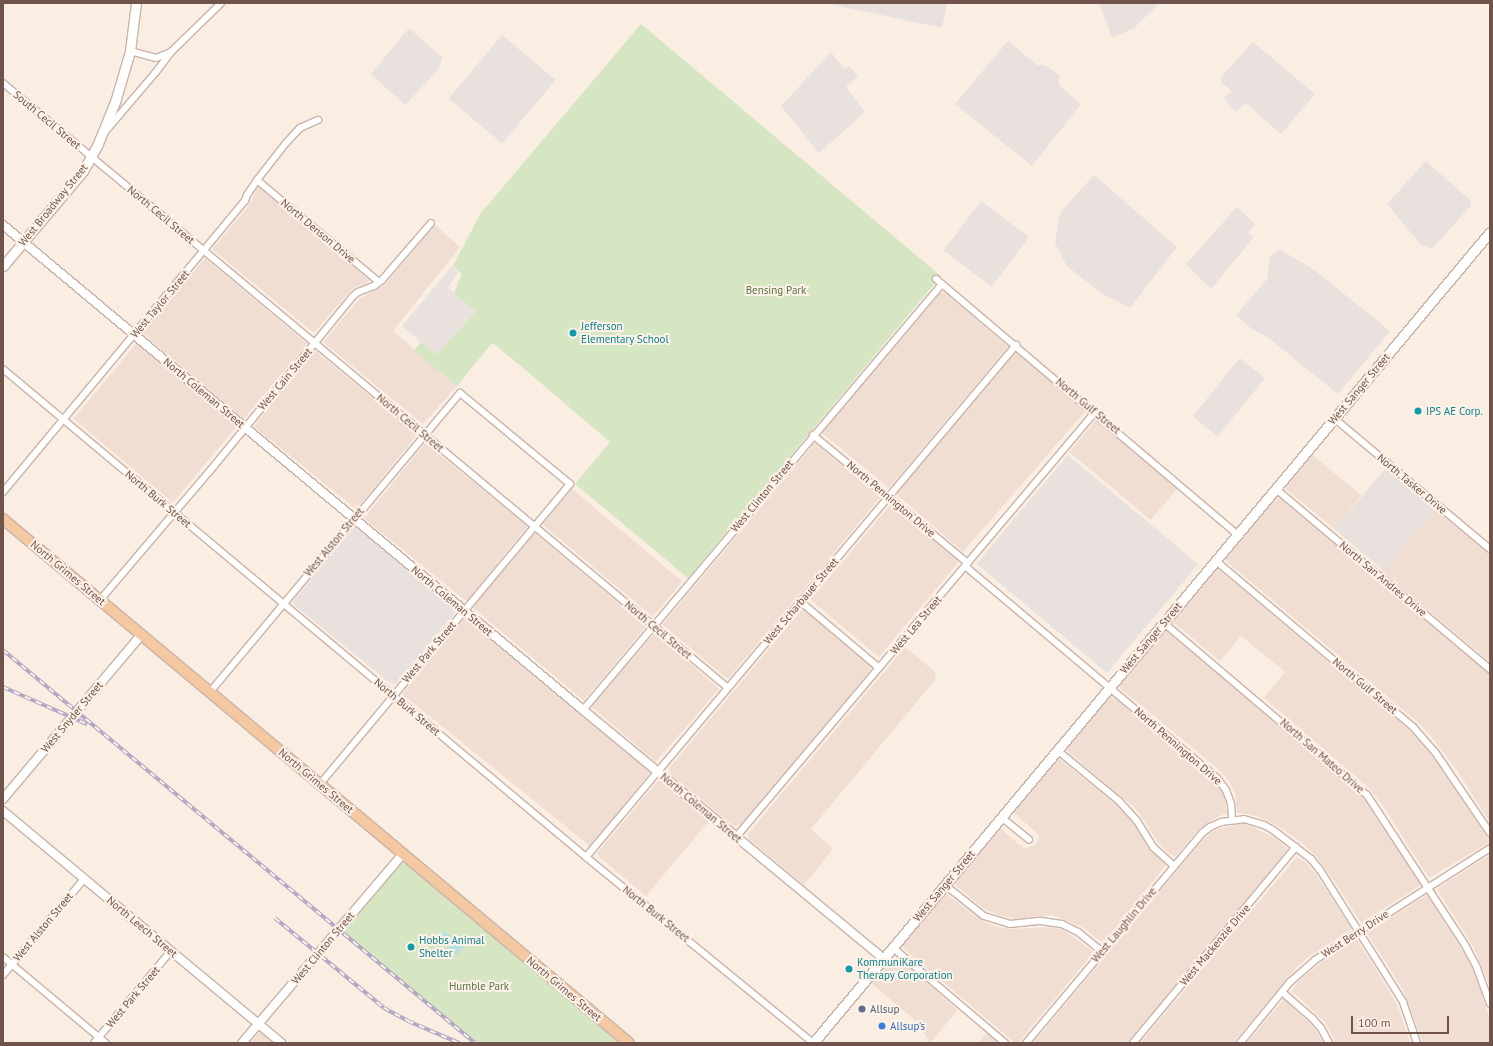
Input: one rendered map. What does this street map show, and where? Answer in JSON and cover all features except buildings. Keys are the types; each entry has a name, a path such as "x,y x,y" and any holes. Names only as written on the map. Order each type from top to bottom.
{"main road":[{"name":"West Broadway Street","path":"3,266 83,171 92,157 115,102 130,51 136,3"},
{"name":"West Sanger Street","path":"813,1043 1490,232"},
{"name":"North Grimes Street","path":"3,519 629,1043"}],"street":[{"path":"102,136 171,52 221,3"},
{"path":"130,51 156,58 171,52"},
{"name":"South Cecil Street","path":"3,83 92,157"},
{"name":"West Taylor Street","path":"3,492 246,201 247,195 257,180 300,128 318,120"},
{"name":"North Cecil Street","path":"92,157 728,688"},
{"name":"North Denson Drive","path":"257,180 379,282"},
{"name":"West Cain Street","path":"100,600 246,427 352,297 379,282 431,223"},
{"name":"North Coleman Street","path":"3,225 582,710 883,958"},
{"name":"North Gulf Street","path":"936,279 1016,345 1238,535"},
{"name":"West Clinton Street","path":"582,710 942,284"},
{"name":"West Scharbauer Street","path":"586,857 1016,345"},
{"name":"North Burk Street","path":"3,369 586,857 813,1043"},
{"name":"West Alston Street","path":"210,692 460,393 570,484"},
{"name":"West Lea Street","path":"736,838 1095,412"},
{"name":"North Tasker Drive","path":"1335,419 1490,549"},
{"name":"North Pennington Drive","path":"814,435 889,497 1217,778 1226,790 1232,820"},
{"name":"West Park Street","path":"320,784 570,484"},
{"name":"North San Andres Drive","path":"1276,489 1490,669"},
{"name":"North Gulf Street","path":"1216,561 1414,728 1435,752 1490,833"},
{"path":"801,602 879,668"},
{"name":"North San Mateo Drive","path":"1164,623 1362,789 1428,886 1465,945 1477,968 1490,1004"},
{"name":"West Snyder Street","path":"3,799 141,634"},
{"path":"1057,750 1119,801 1137,821 1153,847 1174,866"},
{"name":"North Leech Street","path":"3,811 281,1043"},
{"path":"1001,817 1028,840"},
{"path":"1232,820 1244,819 1264,825 1296,847 1320,870 1403,1002 1417,1043"},
{"name":"West Laughlin Drive","path":"1026,1043 1202,833 1210,827 1232,820"},
{"name":"West Mackenzie Drive","path":"1133,1043 1296,847"},
{"name":"West Berry Drive","path":"1240,1043 1282,992 1315,960 1428,886 1490,848"},
{"name":"West Clinton Street","path":"242,1043 403,854"},
{"name":"West Alston Street","path":"3,975 84,879"},
{"path":"945,885 984,916 1010,924 1041,922 1062,924 1078,932 1103,952"},
{"path":"892,947 1005,1043"},
{"name":"West Park Street","path":"94,1043 171,951"},
{"path":"3,957 106,1043"},
{"path":"1282,992 1312,1018 1321,1028 1329,1043"}],"shaded area":[{"path":"825,3 947,3 942,28"},
{"path":"1099,3 1159,4 1133,29 1112,37"},
{"path":"409,28 443,58 437,71 405,105 371,74"},
{"path":"502,35 556,80 502,144 449,99"},
{"path":"1008,41 1037,65 1045,65 1059,75 1059,85 1081,104 1032,166 955,104"},
{"path":"1253,42 1315,94 1281,134 1246,103 1235,112 1224,98 1232,91 1221,82 1222,76"},
{"path":"831,52 844,69 849,66 858,76 846,87 865,112 819,153 781,106"},
{"path":"1426,161 1471,201 1471,205 1432,249 1421,245 1387,204"},
{"path":"1094,175 1177,247 1130,308 1101,293 1067,266 1055,243 1060,213"},
{"path":"258,186 369,280 366,284 355,287 349,292 314,333 212,249 248,207"},
{"path":"981,201 1029,237 992,287 944,251"},
{"path":"1237,207 1255,224 1248,233 1254,237 1211,289 1186,264"},
{"path":"435,225 460,247 393,331 457,386 423,424 323,342 360,298 385,285"},
{"path":"1279,249 1313,269 1390,331 1338,394 1266,336 1253,330 1236,315 1267,279 1270,256"},
{"path":"205,258 307,343 244,419 142,333"},
{"path":"452,266 458,272 448,288 475,310 437,356 402,326"},
{"path":"941,292 946,293 1008,347 889,488 822,433"},
{"path":"137,343 237,427 173,502 73,419"},
{"path":"315,351 418,434 357,509 254,426"},
{"path":"1017,351 1086,411 963,552 894,492"},
{"path":"1240,358 1265,378 1218,436 1193,416"},
{"path":"1097,419 1178,487 1151,520 1069,452"},
{"path":"425,443 528,526 467,601 364,518"},
{"path":"815,443 880,498 728,679 663,625"},
{"path":"1068,455 1198,564 1107,673 977,564"},
{"path":"1312,455 1362,495 1335,529 1285,488"},
{"path":"1386,468 1435,509 1384,570 1335,529"},
{"path":"572,489 682,582 653,617 542,524"},
{"path":"1277,497 1490,674 1490,823 1457,770 1419,723 1226,561 1226,558"},
{"path":"891,504 959,561 879,657 811,600"},
{"path":"1435,509 1490,555 1490,662 1382,572"},
{"path":"356,526 455,610 454,614 397,683 393,684 293,604 293,601"},
{"path":"535,533 646,626 584,701 473,607"},
{"path":"1218,569 1411,731 1427,748 1456,789 1489,841 1488,843 1429,878 1381,803 1369,788 1264,698 1285,672 1241,636 1220,661 1172,621 1215,570"},
{"path":"805,610 870,664 871,670 741,825 734,826 670,774 669,768 801,611"},
{"path":"464,618 652,770 590,846 402,694"},
{"path":"1165,630 1352,785 1368,804 1421,885 1361,923 1335,882 1315,855 1297,839 1273,823 1253,815 1237,813 1235,793 1229,781 1216,767 1120,688 1121,683"},
{"path":"655,633 719,689 656,762 591,706"},
{"path":"905,647 933,670 936,675 935,680 811,829 833,849 804,885 749,839 748,834"},
{"path":"1110,697 1114,697 1216,783 1222,790 1227,813 1213,819 1199,829 1175,857 1167,852 1158,842 1137,810 1068,752 1067,748"},
{"path":"1059,759 1125,811 1149,847 1166,865 1103,943 1082,927 1053,915 1015,919 996,914 983,908 956,885 955,882 1000,828 1023,848 1035,845 1039,838 1038,834 1013,812 1053,764"},
{"path":"660,781 709,821 646,896 599,857 597,853 657,782"},
{"path":"1240,824 1248,825 1274,837 1288,849 1128,1043 1033,1043 1203,840 1212,832"},
{"path":"1490,855 1490,986 1473,946 1438,891 1438,888"},
{"path":"1297,857 1304,861 1315,873 1352,929 1310,956 1297,967 1233,1043 1140,1043"},
{"path":"946,894 986,923 1012,929 1053,927 1063,930 1094,952 1018,1043 1015,1043 903,948 903,945"},
{"path":"1427,895 1465,954 1475,973 1490,1020 1490,1043 1423,1043 1403,990 1367,933"},
{"path":"1357,939 1397,1004 1410,1043 1336,1043 1324,1021 1292,991 1298,982 1322,962"},
{"path":"897,957 958,1010 930,1043 918,1023 871,983 892,958"},
{"path":"1284,999 1315,1028 1323,1043 1247,1043"},
{"path":"260,1032 263,1033 275,1043 250,1043"},
{"path":"987,1033 999,1043 979,1043"}],"green space":[{"name":"Bensing Park","path":"641,24 941,276 688,578 575,484 610,442 523,368 494,344 491,344 457,386 414,351 421,342 437,355 475,311 454,293 462,274 453,266 480,214"},
{"name":"Humble Park","path":"401,863 407,865 618,1041 616,1043 474,1043 341,932"}],"water":[{"path":"445,931 457,941 464,933 471,939 457,955 438,939"}],"railway":[{"path":"3,650 475,1043"},
{"path":"3,687 87,724"},
{"path":"275,918 384,1008 408,1021 459,1043"}],"place":[{"name":"Jefferson Elementary School","path":"573,333"},
{"name":"IPS AE Corp.","path":"1418,411"},
{"name":"Hobbs Animal Shelter","path":"411,947"},
{"name":"KommuniKare Therapy Corporation","path":"849,969"},
{"name":"Allsup","path":"862,1009"},
{"name":"Allsup's","path":"882,1026"}]}
